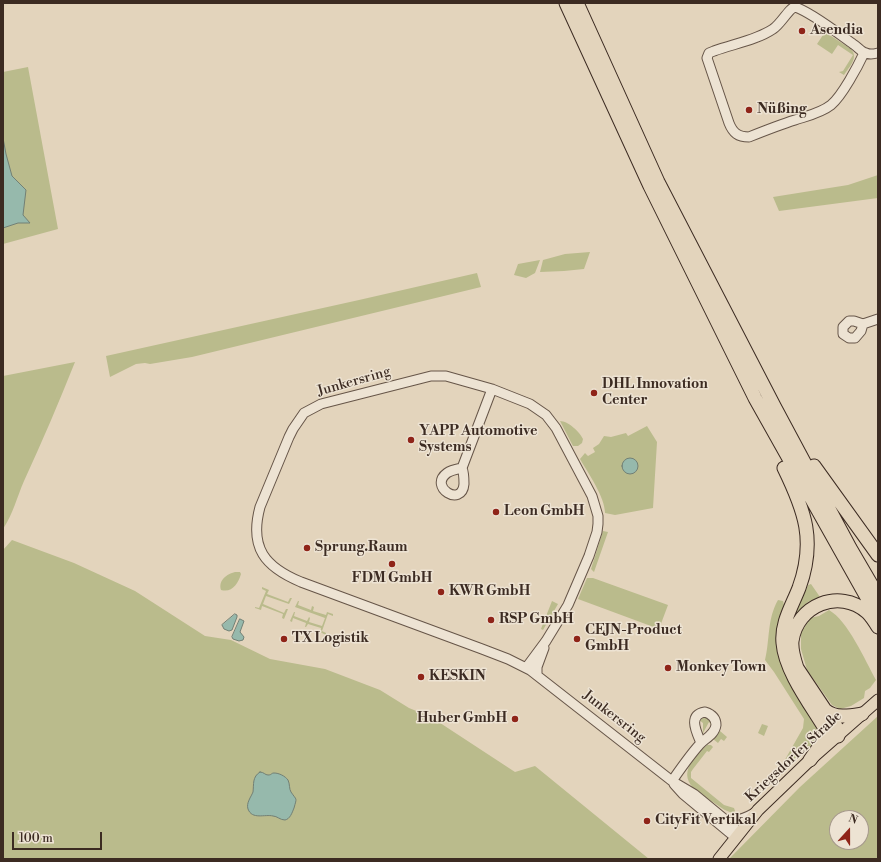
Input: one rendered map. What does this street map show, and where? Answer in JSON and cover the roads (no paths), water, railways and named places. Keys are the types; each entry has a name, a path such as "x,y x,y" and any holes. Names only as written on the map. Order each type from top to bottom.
{"highway":[{"path":"566,3 650,186 755,398 878,617"},
{"path":"577,3 658,182 774,406 850,548 878,596"},
{"path":"755,398 770,438 795,490 806,522 808,536 808,550 805,567 782,631 784,651 792,673 832,733"},
{"path":"774,406 836,498 878,555"},
{"path":"810,760 824,740 837,728 821,706 797,668 794,660 792,642 800,619 811,608 823,602 839,601 853,604 867,612 878,627"},
{"path":"821,706 832,714 840,716 862,714"}],"main road":[{"name":"Kriegsdorfer Straße","path":"832,733 862,714 878,700"},
{"name":"Kriegsdorfer Straße","path":"719,859 758,810 810,760"}],"street":[{"path":"864,53 860,63 837,99 830,105 819,112 749,137 739,136 733,132 719,96 707,58 709,53 714,50 768,32 784,20 790,9 793,7 804,11 858,47 864,53 878,53"},
{"path":"863,324 878,319"},
{"name":"Junkersring","path":"526,668 546,641 568,605 587,562 596,532 598,516 592,496 551,420 530,404 492,388 446,376 431,376 321,404 304,413 289,437 262,502 257,519 256,531 259,545 264,557 274,567 290,577 482,649 526,668 538,675 672,781 694,794 734,827 736,838"},
{"path":"462,468 492,388"},
{"name":"Junkersring","path":"538,675 537,667 546,641"},
{"path":"672,781 701,743"},
{"name":"Junkersring","path":"672,781 683,794 736,838"},
{"path":"723,818 741,820 758,810"}],"place":[{"name":"Asendia","path":"802,31"},
{"name":"Nüßing","path":"749,110"},
{"name":"DHL Innovation Center","path":"594,393"},
{"name":"YAPP Automotive Systems","path":"411,440"},
{"name":"Leon GmbH","path":"496,512"},
{"name":"Sprung.Raum","path":"307,548"},
{"name":"FDM GmbH","path":"392,564"},
{"name":"KWR GmbH","path":"441,592"},
{"name":"RSP GmbH","path":"491,620"},
{"name":"TX Logistik","path":"284,639"},
{"name":"CEJN-Product GmbH","path":"577,639"},
{"name":"Monkey Town","path":"668,668"},
{"name":"KESKIN","path":"421,677"},
{"name":"Huber GmbH","path":"515,719"},
{"name":"CityFit Vertikal","path":"647,821"}]}
